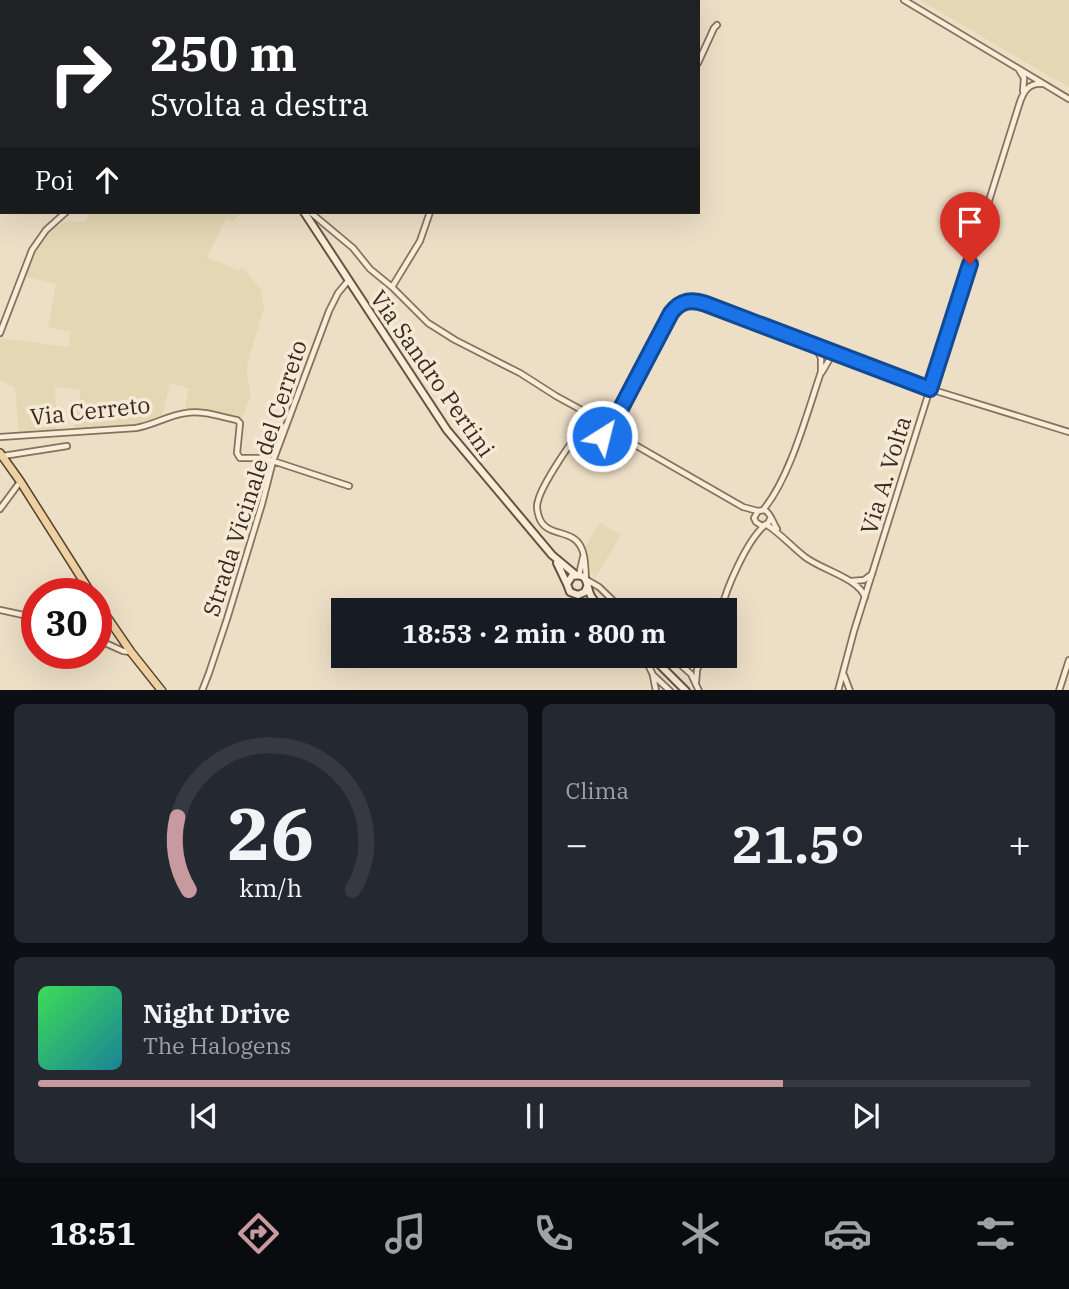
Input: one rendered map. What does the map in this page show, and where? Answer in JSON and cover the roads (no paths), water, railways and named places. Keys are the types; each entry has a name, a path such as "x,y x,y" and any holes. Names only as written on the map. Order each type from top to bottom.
{"main road":[{"name":"Via Sandro Pertini","path":"305,214 447,430 554,558 587,581"},
{"path":"1,458 20,481 81,578"},
{"path":"554,558 570,592 583,598"},
{"path":"567,584 570,578 577,575"},
{"path":"578,595 585,592 587,581"},
{"path":"587,581 593,598"},
{"path":"112,624 161,690"},
{"path":"663,668 685,690"}],"street":[{"path":"904,0 1069,99"},
{"path":"700,59 717,25"},
{"path":"1009,63 1023,75 1022,96"},
{"path":"1022,96 1031,85 1044,84"},
{"name":"Via A. Volta","path":"838,690 1022,96"},
{"path":"0,333 32,250 46,230 64,214"},
{"path":"312,214 353,248 370,270 392,287 431,326 588,413 592,425"},
{"path":"392,287 420,241 428,214"},
{"name":"Strada Vicinale del Cerreto","path":"202,690 227,619 274,461 329,311 348,281"},
{"path":"612,438 616,434 619,412 671,313 678,305 692,300 930,389 1069,432"},
{"path":"809,344 817,349 825,363"},
{"path":"754,536 755,520 772,497 789,465 830,351"},
{"path":"825,363 838,358 850,359"},
{"name":"Via Cerreto","path":"0,437 136,428 195,412 237,420 240,423 237,444 239,457 274,461 349,486"},
{"path":"605,437 601,430 619,412"},
{"path":"610,598 599,587 587,581 580,545 572,537 551,531 545,526 537,507 540,494 572,442 581,431 592,425 614,424 630,442 743,507 767,511 782,536"},
{"path":"572,442 588,433 630,442"},
{"path":"1,458 67,446"},
{"path":"0,509 20,481"},
{"path":"725,598 754,536 770,517 772,497"},
{"path":"743,507 760,525 765,525 782,536 824,569 869,586"},
{"path":"577,575 583,553"},
{"path":"858,583 873,574"},
{"path":"858,583 865,598"},
{"path":"0,610 21,615"},
{"path":"112,646 131,652"},
{"path":"1059,690 1069,660"},
{"path":"650,668 656,690"},
{"path":"685,668 699,690"},
{"path":"696,683 698,668"},
{"path":"843,673 850,690"},
{"path":"653,675 669,690"}]}
